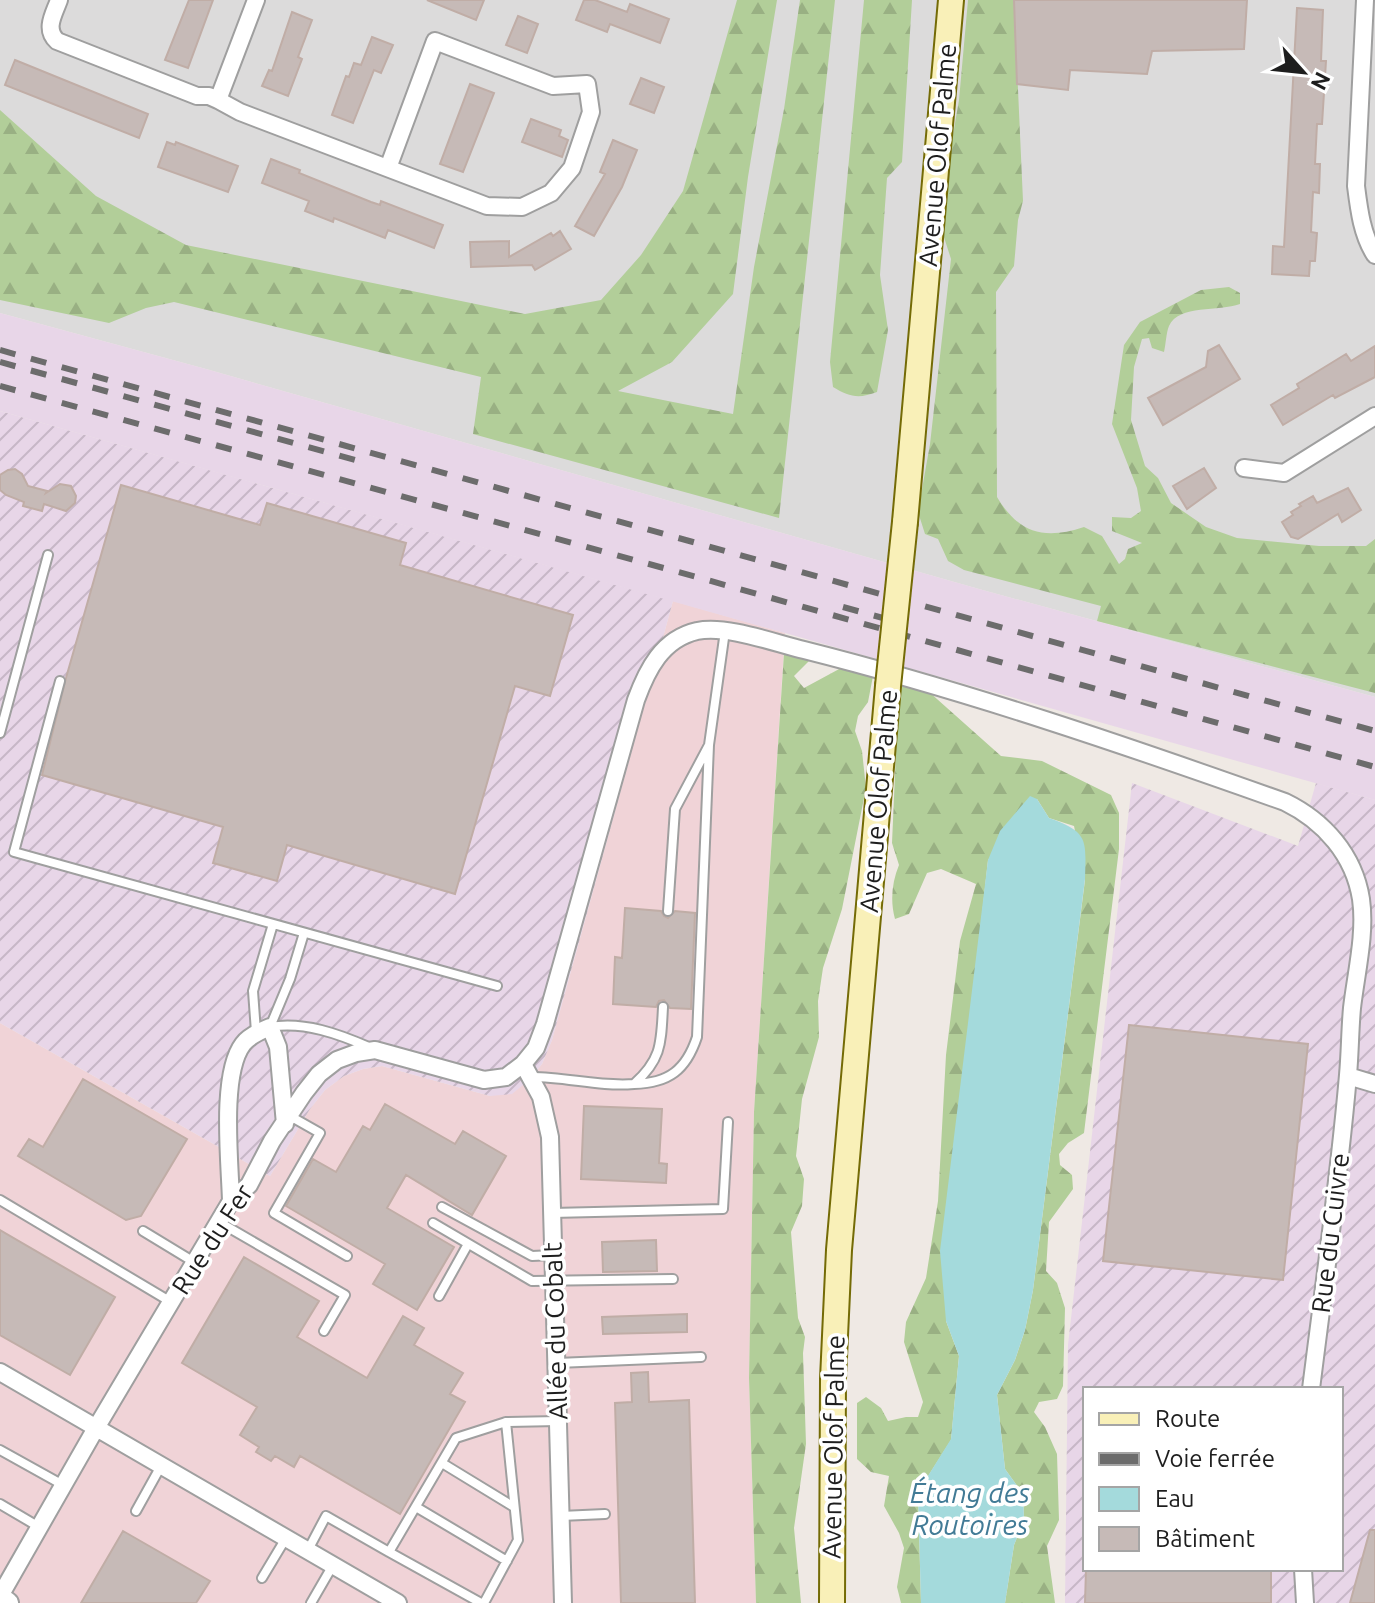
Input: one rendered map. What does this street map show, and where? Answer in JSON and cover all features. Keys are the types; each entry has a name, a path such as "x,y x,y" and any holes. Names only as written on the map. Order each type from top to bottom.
{"main road":[{"name":"Avenue Olof Palme","path":"832,1603 833,1379 839,1250 951,0"}],"street":[{"path":"59,0 49,28 51,36 57,41 197,96 209,96 240,112 487,206 522,207 551,193 572,168 591,112 587,84 553,86 435,41 388,168"},
{"path":"218,100 256,0"},
{"path":"1365,0 1369,38 1356,186 1359,213 1368,245 1375,255"},
{"path":"1244,468 1284,473 1375,416"},
{"path":"375,1050 484,1080 527,1071 545,1024 647,670 665,647 696,631 725,630"},
{"name":"Rue du Cuivre","path":"725,630 862,665 1128,747 1285,802 1305,812 1329,834 1345,855 1361,899 1362,928 1311,1387"},
{"path":"231,1201 229,1093 232,1072 244,1042 263,1030 278,1047 288,1120"},
{"name":"Rue du Fer","path":"0,1596 194,1262 231,1201 249,1185 272,1141 319,1074 337,1060 375,1050"},
{"name":"Allée du Cobalt","path":"527,1071 541,1097 550,1137 563,1603"},
{"path":"1348,1076 1375,1084"},
{"path":"0,1372 398,1603"},
{"path":"1303,1571 1305,1603"},
{"path":"0,1596 8,1603"}],"lane":[{"path":"0,733 48,555"},
{"path":"527,1071 608,1086 655,1084 682,1066 691,1054 697,1037 709,745 725,630"},
{"path":"60,681 14,852 497,986"},
{"path":"668,911 675,809 709,745"},
{"path":"263,1030 253,991 273,924"},
{"path":"263,1030 290,979 304,933"},
{"path":"634,1084 654,1063 660,1051 663,1007"},
{"path":"263,1030 286,1024 306,1026 375,1050"},
{"path":"288,1120 320,1133 274,1213 347,1256"},
{"path":"552,1213 723,1209 728,1122"},
{"path":"0,1200 171,1302"},
{"path":"442,1207 532,1256 553,1255"},
{"path":"219,1222 345,1295 324,1331"},
{"path":"433,1223 532,1281 673,1279"},
{"path":"143,1231 194,1262"},
{"path":"439,1296 468,1244"},
{"path":"556,1363 701,1357"},
{"path":"389,1552 456,1438 506,1422 558,1421"},
{"path":"307,1550 326,1516 482,1603 518,1540 506,1422"},
{"path":"0,1450 64,1485"},
{"path":"442,1463 514,1507"},
{"path":"136,1511 161,1466"},
{"path":"0,1504 39,1527"},
{"path":"416,1507 507,1561"},
{"path":"560,1516 605,1514"},
{"path":"262,1578 286,1538"},
{"path":"311,1603 333,1565"}],"shaded area":[{"path":"0,0 1375,0 1375,697 979,589 0,313"},
{"path":"0,313 979,589 1375,697 1375,800 0,411"},
{"path":"0,411 673,601 552,1040 542,1064 512,1094 490,1096 382,1066 363,1069 344,1076 325,1090 310,1109 270,1176 0,1023"},
{"path":"673,601 785,633 754,1112 749,1378 756,1603 0,1603 0,1023 270,1176 310,1109 325,1090 344,1076 382,1066 490,1096 529,1080 542,1064 552,1040"},
{"path":"1132,783 1298,846 1316,783 1375,800 1375,1603 1065,1603 1068,1345"}],"green space":[{"path":"737,0 777,0 748,177 733,294 672,362 618,391 733,414 754,267 784,109 800,0 835,0 779,518 473,434 481,377 174,302 146,308 109,323 0,300 0,110 96,196 186,245 525,314 601,300 641,255 683,191"},
{"path":"864,0 912,0 902,162 887,178 880,275 888,330 877,392 859,396 833,387 830,362"},
{"path":"968,0 1014,0 1023,201 1014,266 996,292 997,497 1014,519 1034,531 1057,533 1084,527 1102,536 1119,564 1125,559 1128,549 1142,543 1112,531 1112,517 1131,518 1141,511 1137,488 1112,424 1124,345 1140,322 1201,290 1229,287 1240,293 1240,304 1181,314 1169,326 1164,352 1152,348 1149,338 1142,339 1134,367 1131,420 1145,466 1158,478 1171,503 1206,527 1237,538 1319,546 1366,546 1375,539 1375,693 1097,621 1101,606 964,570 948,561 938,539 925,534 918,512 930,444 951,259 942,231"},
{"path":"784,653 810,660 794,676 804,688 841,668 873,676 868,702 858,716 855,731 862,751 866,788 842,909 823,968 818,1001 819,1037 802,1099 796,1156 804,1179 802,1206 791,1232 798,1318 805,1337 806,1444 794,1528 801,1603 756,1603 749,1378 754,1112"},
{"path":"899,683 928,691 1001,756 1042,761 1111,795 1119,813 1119,849 1084,1133 1068,1143 1059,1154 1060,1165 1072,1175 1073,1189 1049,1222 1046,1271 1057,1283 1065,1308 1063,1386 1057,1399 1039,1402 1034,1412 1045,1427 1057,1454 1059,1520 1047,1546 1055,1603 1005,1603 1014,1545 1024,1520 1023,1494 1005,1469 997,1395 1015,1360 1033,1290 1085,880 1074,826 1049,818 1037,799 988,860 946,1321 959,1356 951,1440 918,1492 921,1603 901,1603 897,1587 904,1548 884,1506 889,1476 871,1472 857,1459 857,1403 866,1397 881,1408 888,1421 918,1417 923,1402 904,1342 906,1322 926,1278 938,1201 946,1055 960,941 976,884 941,869 927,873 909,914 895,919 892,892 899,865 892,843"}],"water":[{"name":"Étang des Routoires","path":"1030,796 1037,799 1049,818 1072,828 1082,839 1085,846 1085,879 1033,1290 1015,1360 997,1395 1005,1469 1023,1494 1024,1520 1014,1545 1005,1603 921,1603 918,1492 951,1439 959,1356 946,1321 940,1251 988,860 1000,831"}],"building":[{"path":"189,0 213,0 188,68 165,60"},
{"path":"427,0 484,0 476,20"},
{"path":"584,0 595,0 627,12 630,4 669,19 660,43 610,24 607,32 576,20"},
{"path":"1014,0 1247,0 1244,49 1152,51 1147,74 1070,70 1068,90 1017,84"},
{"path":"1297,8 1323,10 1321,61 1326,61 1322,124 1317,124 1315,164 1320,164 1319,193 1313,192 1311,232 1317,233 1315,261 1310,261 1309,276 1272,274 1273,246 1284,247"},
{"path":"292,12 312,20 288,96 262,86 269,70 272,71"},
{"path":"518,16 538,24 527,53 506,45"},
{"path":"372,37 393,45 381,73 374,70 353,123 332,115 346,76 349,77 354,63 361,65"},
{"path":"15,60 148,114 139,138 5,85"},
{"path":"641,78 664,87 654,113 630,104"},
{"path":"470,84 494,93 463,172 440,164"},
{"path":"531,119 561,130 559,136 568,140 562,157 522,142"},
{"path":"613,140 637,150 622,187 594,236 575,226 605,174 600,172"},
{"path":"167,142 175,145 176,142 238,166 228,192 158,167"},
{"path":"271,159 371,202 380,205 381,201 443,225 434,248 388,230 385,238 334,218 333,222 305,211 309,201 262,183"},
{"path":"560,231 571,249 535,270 532,265 471,267 470,242 509,241 509,257"},
{"path":"1219,345 1240,379 1163,425 1148,398 1206,367 1208,351"},
{"path":"1375,346 1375,377 1335,398 1333,395 1283,425 1271,405 1299,388 1297,384 1346,354 1351,361"},
{"path":"1204,468 1216,488 1187,509 1173,486"},
{"path":"15,469 22,474 28,486 46,493 60,484 71,486 76,496 75,503 66,511 44,504 42,511 23,506 24,502 0,490 0,475"},
{"path":"121,485 260,525 267,503 406,543 400,565 573,615 550,696 515,686 455,894 287,845 277,881 213,863 223,827 42,775"},
{"path":"1348,488 1361,510 1342,522 1338,514 1298,539 1291,537 1282,522 1293,515 1291,512 1301,506 1299,504 1313,496 1317,503"},
{"path":"625,908 661,911 668,918 675,911 695,913 691,1009 670,1008 664,1000 659,1001 656,1007 613,1004 615,957 622,958"},
{"path":"1129,1025 1308,1044 1283,1280 1103,1261"},
{"path":"83,1079 187,1139 141,1216 126,1220 18,1156 29,1139 43,1147"},
{"path":"385,1104 455,1144 463,1131 506,1156 472,1215 406,1175 387,1208 454,1247 417,1310 373,1284 385,1264 286,1206 313,1159 336,1172 363,1126 370,1130"},
{"path":"584,1106 662,1109 659,1163 667,1164 666,1183 581,1179"},
{"path":"0,1230 115,1297 70,1375 0,1335"},
{"path":"656,1240 657,1271 603,1272 602,1242"},
{"path":"244,1257 319,1301 297,1337 367,1378 403,1316 424,1328 414,1345 463,1373 450,1394 465,1402 400,1514 300,1456 294,1467 275,1456 271,1461 256,1452 259,1447 240,1435 257,1407 182,1363"},
{"path":"687,1314 687,1332 603,1334 602,1317"},
{"path":"648,1372 649,1402 689,1400 695,1603 621,1603 615,1403 632,1402 631,1373"},
{"path":"1370,1530 1375,1530 1375,1603 1350,1603"},
{"path":"123,1531 210,1581 196,1603 81,1603"},
{"path":"1086,1571 1271,1571 1271,1603 1085,1603"}],"railway":[{"path":"0,350 1375,731"},
{"path":"0,362 370,464"},
{"path":"0,386 1375,767"},
{"path":"843,607 901,623"}]}
